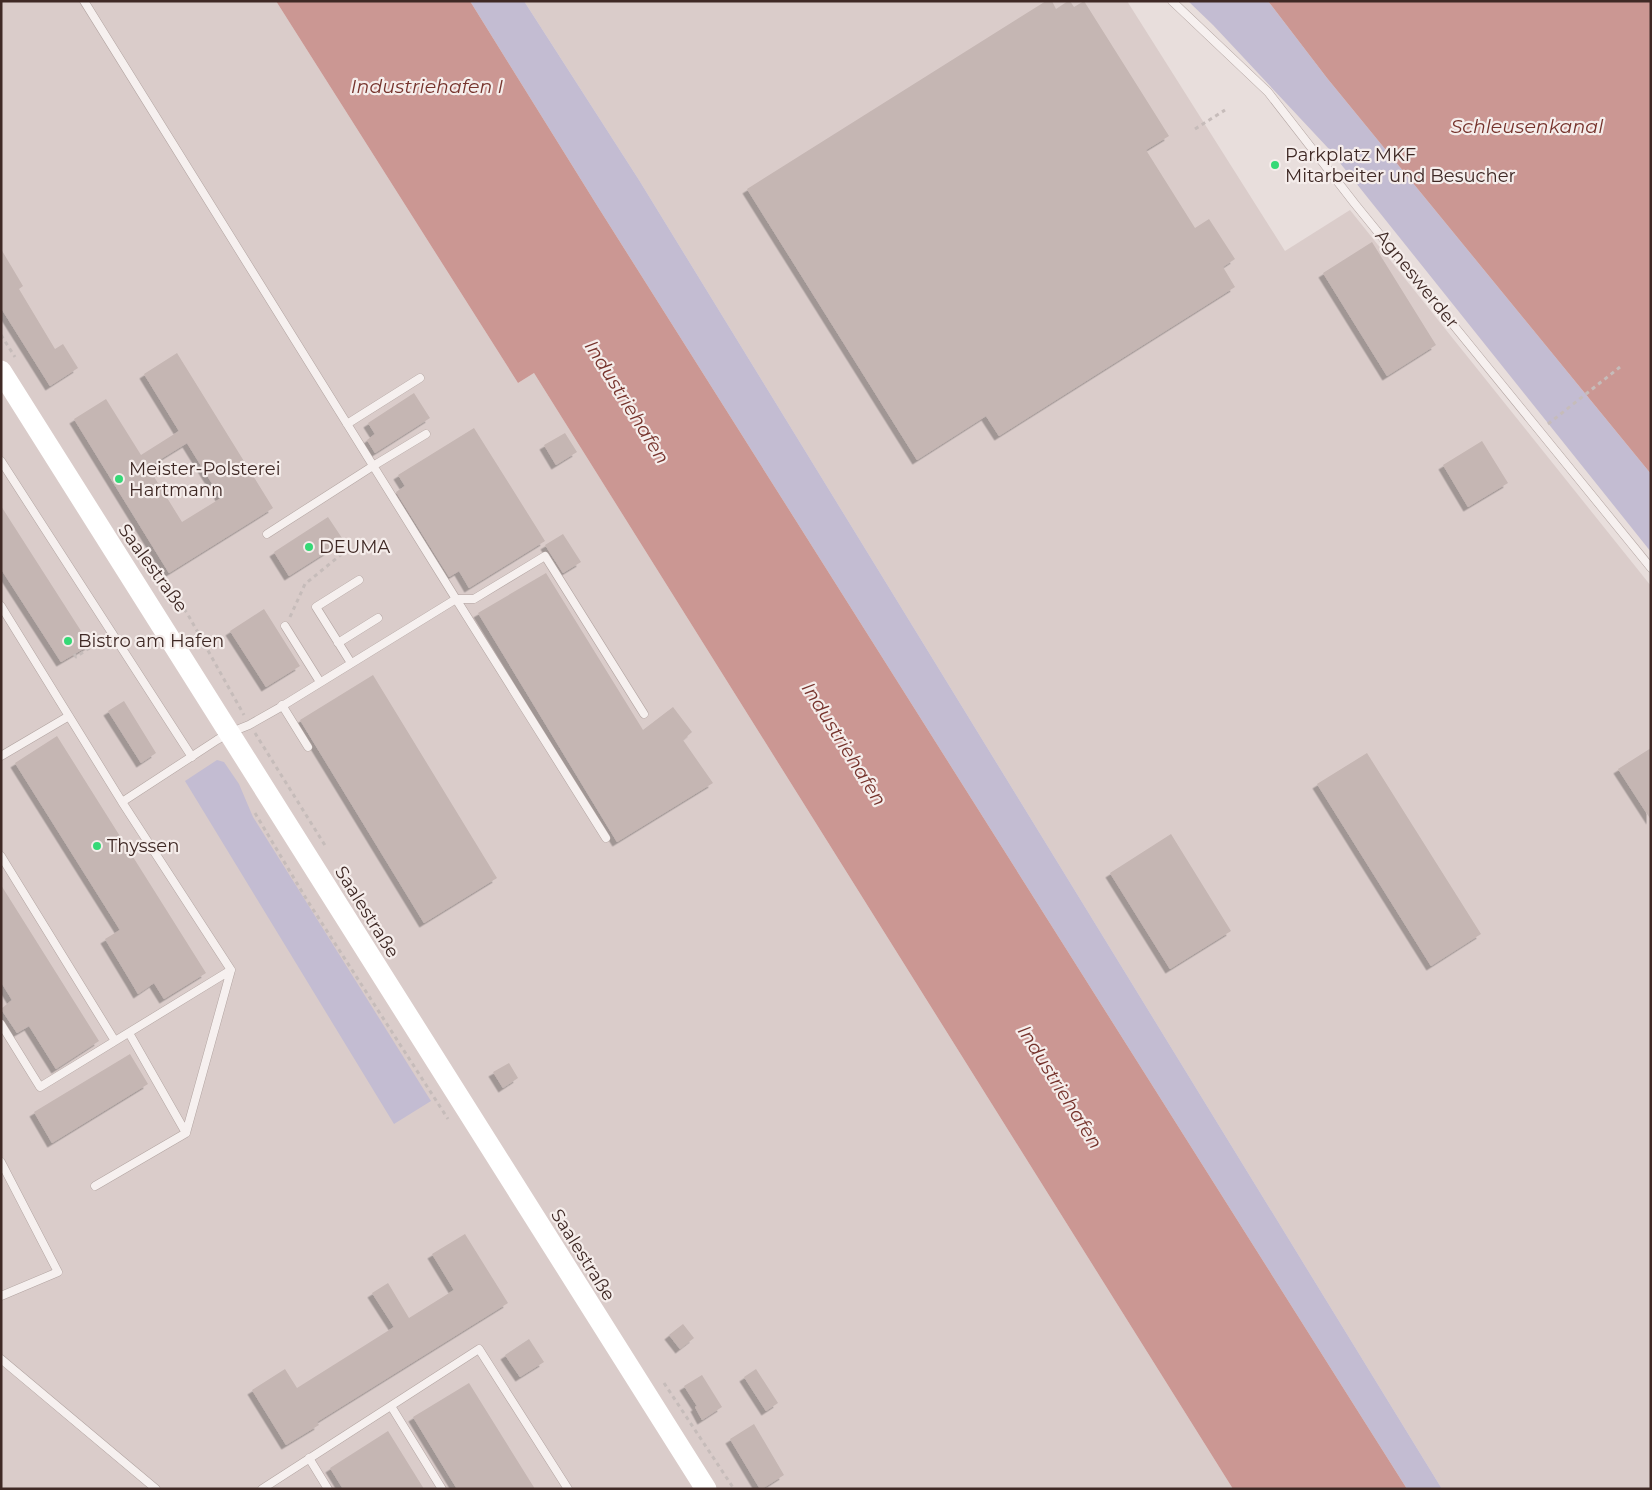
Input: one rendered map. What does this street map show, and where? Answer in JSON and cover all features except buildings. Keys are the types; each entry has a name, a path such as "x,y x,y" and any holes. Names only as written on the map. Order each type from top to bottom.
{"main road":[{"name":"Saalestraße","path":"9,365 229,733 706,1489"}],"lane":[{"path":"84,1 606,838"},
{"name":"Agneswerder","path":"1172,1 1268,92 1355,204 1651,568"},
{"path":"348,424 420,378"},
{"path":"267,534 426,434"},
{"path":"1,461 192,757"},
{"path":"122,802 229,733 250,725 456,598 474,599 545,556 644,714"},
{"path":"351,663 316,607 359,580"},
{"path":"1,606 122,802 231,970 186,1133 95,1186"},
{"path":"338,643 378,618"},
{"path":"286,626 320,682"},
{"path":"282,705 308,747"},
{"path":"1,756 69,716"},
{"path":"1,856 115,1041"},
{"path":"1,1024 40,1087 231,970"},
{"path":"129,1033 186,1133"},
{"path":"1,1162 58,1272 1,1296"},
{"path":"262,1489 479,1349 568,1489"},
{"path":"1,1359 156,1489"},
{"path":"391,1406 442,1489"},
{"path":"309,1458 328,1489"}],"path":[{"path":"1195,129 1225,110"},
{"path":"1,335 9,365"},
{"path":"1540,430 1620,368"},
{"name":"Saalestraße","path":"137,548 187,613 250,725 329,851"},
{"path":"286,626 305,584 348,548"},
{"path":"74,654 76,657 112,633"},
{"path":"661,1379 734,1489"}],"shaded area":[{"path":"1,1 276,1 518,383 534,373 1233,1489 1,1489"},
{"path":"470,1 524,1 639,180 1442,1489 1407,1489"},
{"path":"524,1 1127,1 1285,251 1350,210 1651,586 1651,1489 1442,1489 639,180"},
{"path":"1188,1 1268,1 1327,78 1651,474 1651,552 1328,148 1213,25"},
{"path":"217,760 224,762 239,784 253,817 431,1101 394,1124 185,781"}],"water":[{"name":"Industriehafen I","path":"276,1 470,1 1407,1489 1233,1489 534,373 518,383"},
{"name":"Schleusenkanal","path":"1268,1 1651,1 1651,474 1327,78"}],"place":[{"name":"Parkplatz MKF Mitarbeiter und Besucher","path":"1275,165"},
{"name":"Meister-Polsterei Hartmann","path":"119,479"},
{"name":"DEUMA","path":"309,547"},
{"name":"Bistro am Hafen","path":"68,641"},
{"name":"Thyssen","path":"97,846"}],"water label":[{"name":"Industriehafen","path":"627,402"},
{"name":"Industriehafen","path":"844,744"},
{"name":"Industriehafen","path":"1060,1087"}]}
